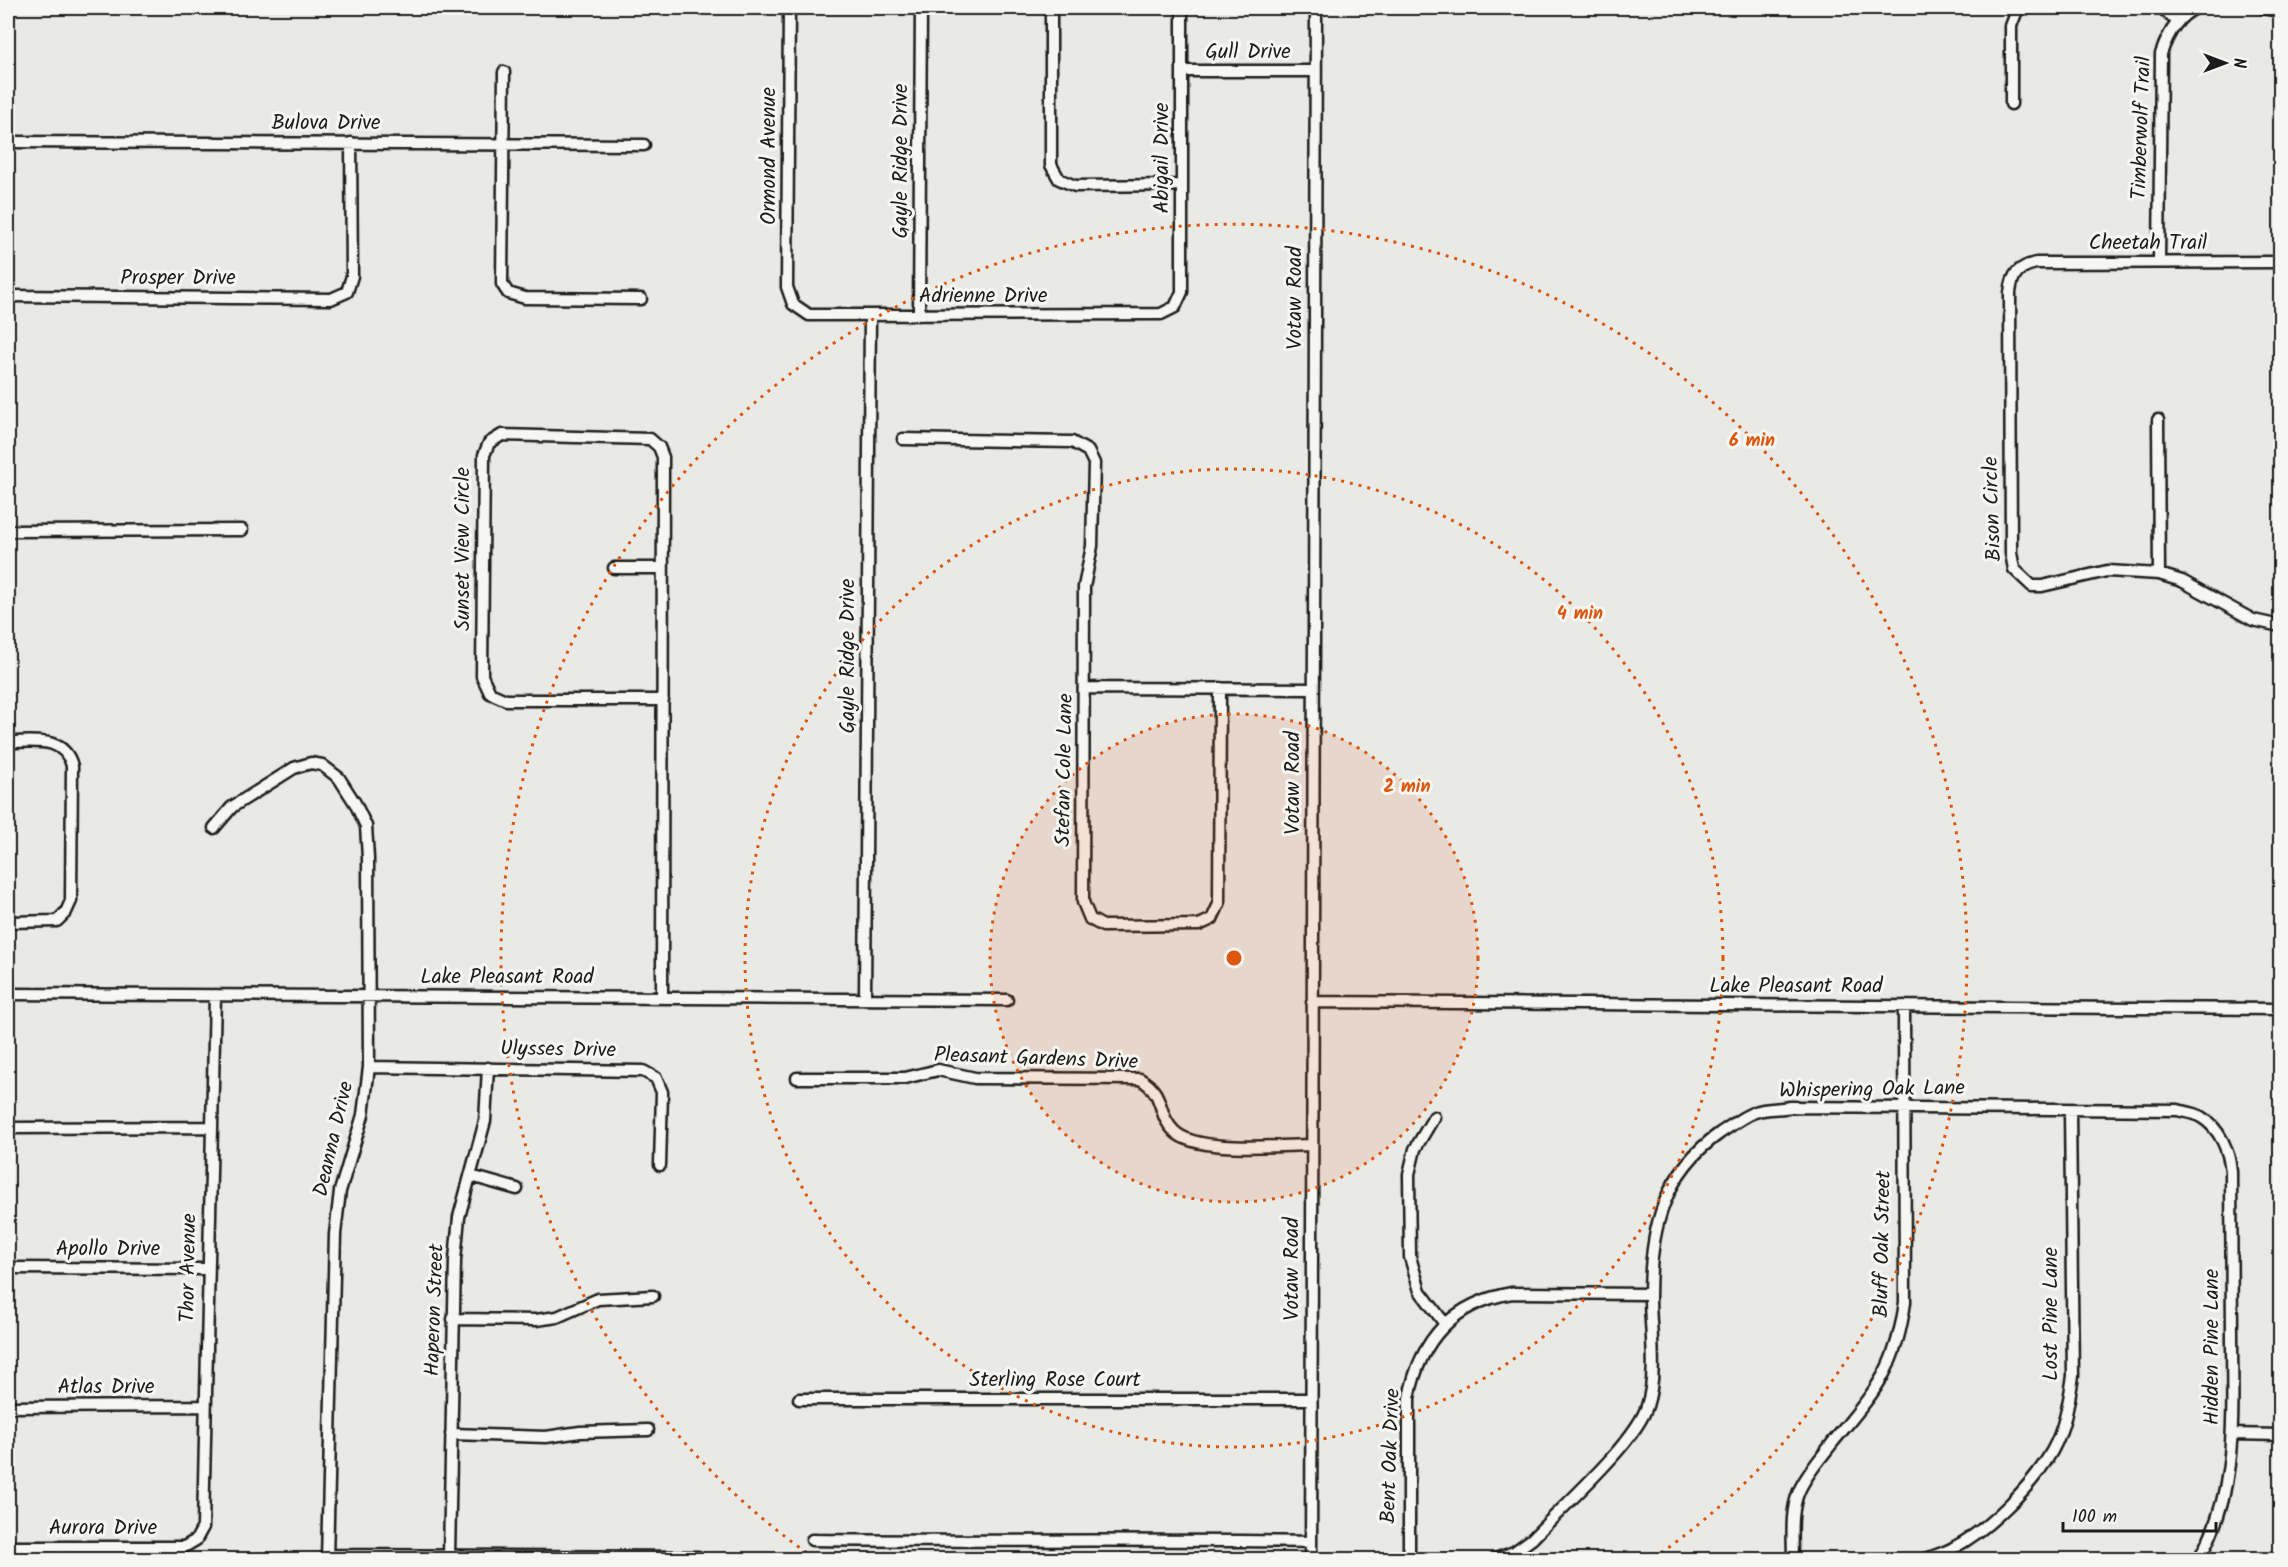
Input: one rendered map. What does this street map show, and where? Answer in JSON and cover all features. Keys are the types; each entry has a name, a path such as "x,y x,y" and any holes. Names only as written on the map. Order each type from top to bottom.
{"street":[{"name":"Ormond Avenue","path":"789,8 787,287 793,304"},
{"name":"Gayle Ridge Drive","path":"919,315 921,8"},
{"path":"1051,8 1051,165 1059,179 1075,186 1182,185"},
{"name":"Abigail Drive","path":"1175,307 1182,292 1182,8"},
{"name":"Votaw Road","path":"1311,1560 1316,8"},
{"path":"2011,104 2011,27 2018,8"},
{"path":"2162,8 2178,22"},
{"name":"Timberwolf Trail","path":"2159,262 2159,72 2164,45 2178,22 2196,8"},
{"path":"2263,8 2280,11"},
{"name":"Gull Drive","path":"1182,71 1315,71"},
{"path":"504,72 502,284 508,292 525,298 641,299"},
{"name":"Bulova Drive","path":"8,142 644,145"},
{"name":"Prosper Drive","path":"8,296 331,298 347,292 352,276 351,143"},
{"name":"Cheetah Trail","path":"2018,270 2036,263 2280,262"},
{"name":"Bison Circle","path":"2018,270 2014,275 2010,293 2011,553 2014,569 2032,586 2042,586 2107,571 2159,574 2182,581 2253,620 2280,626"},
{"name":"Adrienne Drive","path":"793,304 809,315 1161,314 1175,307"},
{"name":"Gayle Ridge Drive","path":"865,998 870,315"},
{"path":"2158,420 2159,574"},
{"name":"Sunset View Circle","path":"662,997 663,700 663,457 659,447 650,439 502,435 489,442 484,455 482,676 490,693 506,700 663,700"},
{"name":"Stefan Cole Lane","path":"903,439 1072,442 1088,451 1094,463 1092,546 1084,587 1086,688 1083,902 1090,919 1103,926 1198,925 1212,919 1219,904 1220,688"},
{"path":"8,531 242,530"},
{"path":"614,568 663,568"},
{"path":"1086,688 1313,689"},
{"path":"8,742 50,742 62,747 69,756 72,766 71,901 66,912 57,921 8,922"},
{"name":"Deanna Drive","path":"214,828 232,807 302,765 322,765 339,778 366,826 369,1067 363,1115 340,1191 335,1234 327,1557"},
{"name":"Lake Pleasant Road","path":"8,994 1007,1000"},
{"name":"Thor Avenue","path":"196,1540 203,1527 215,995"},
{"name":"Lake Pleasant Road","path":"1312,1002 2280,1009"},
{"name":"Bluff Oak Street","path":"1793,1560 1793,1521 1798,1492 1812,1469 1873,1392 1891,1363 1900,1336 1905,1302 1904,1006"},
{"name":"Ulysses Drive","path":"369,1067 643,1071 656,1078 662,1092 660,1165"},
{"name":"Haperon Street","path":"449,1556 453,1319 459,1217 485,1121 488,1068"},
{"name":"Pleasant Gardens Drive","path":"797,1077 905,1078 938,1070 975,1078 1140,1079 1151,1086 1159,1096 1164,1115 1173,1130 1187,1141 1204,1145 1312,1145"},
{"name":"Whispering Oak Lane","path":"1493,1560 1514,1552 1532,1539 1638,1428 1648,1405 1652,1381 1650,1294 1659,1212 1674,1180 1703,1145 1755,1112 1791,1107 2178,1110 2202,1117 2216,1132"},
{"name":"Lost Pine Lane","path":"1923,1560 1953,1548 1979,1530 2028,1485 2052,1451 2066,1417 2073,1376 2070,1110"},
{"path":"1434,1117 1415,1149 1409,1174 1410,1257 1420,1291 1445,1324"},
{"path":"8,1128 211,1127"},
{"name":"Hidden Pine Lane","path":"2198,1560 2218,1516 2227,1480 2232,1434 2231,1171 2229,1151 2216,1132"},
{"path":"471,1176 517,1189"},
{"name":"Apollo Drive","path":"8,1268 208,1269"},
{"name":"Bent Oak Drive","path":"1409,1560 1409,1398 1414,1372 1425,1350 1445,1324 1466,1306 1491,1296 1512,1293 1650,1294"},
{"path":"453,1319 536,1320 557,1317 598,1299 653,1296"},
{"name":"Sterling Rose Court","path":"799,1399 1311,1399"},
{"name":"Atlas Drive","path":"8,1407 205,1406"},
{"path":"451,1434 546,1437 580,1432 648,1430"},
{"path":"2232,1434 2280,1435"},
{"path":"812,1540 999,1542 1123,1538 1311,1542"},
{"name":"Aurora Drive","path":"8,1547 184,1547 196,1540"},
{"path":"61,1560 62,1547"},
{"path":"327,1557 698,1557"}]}
